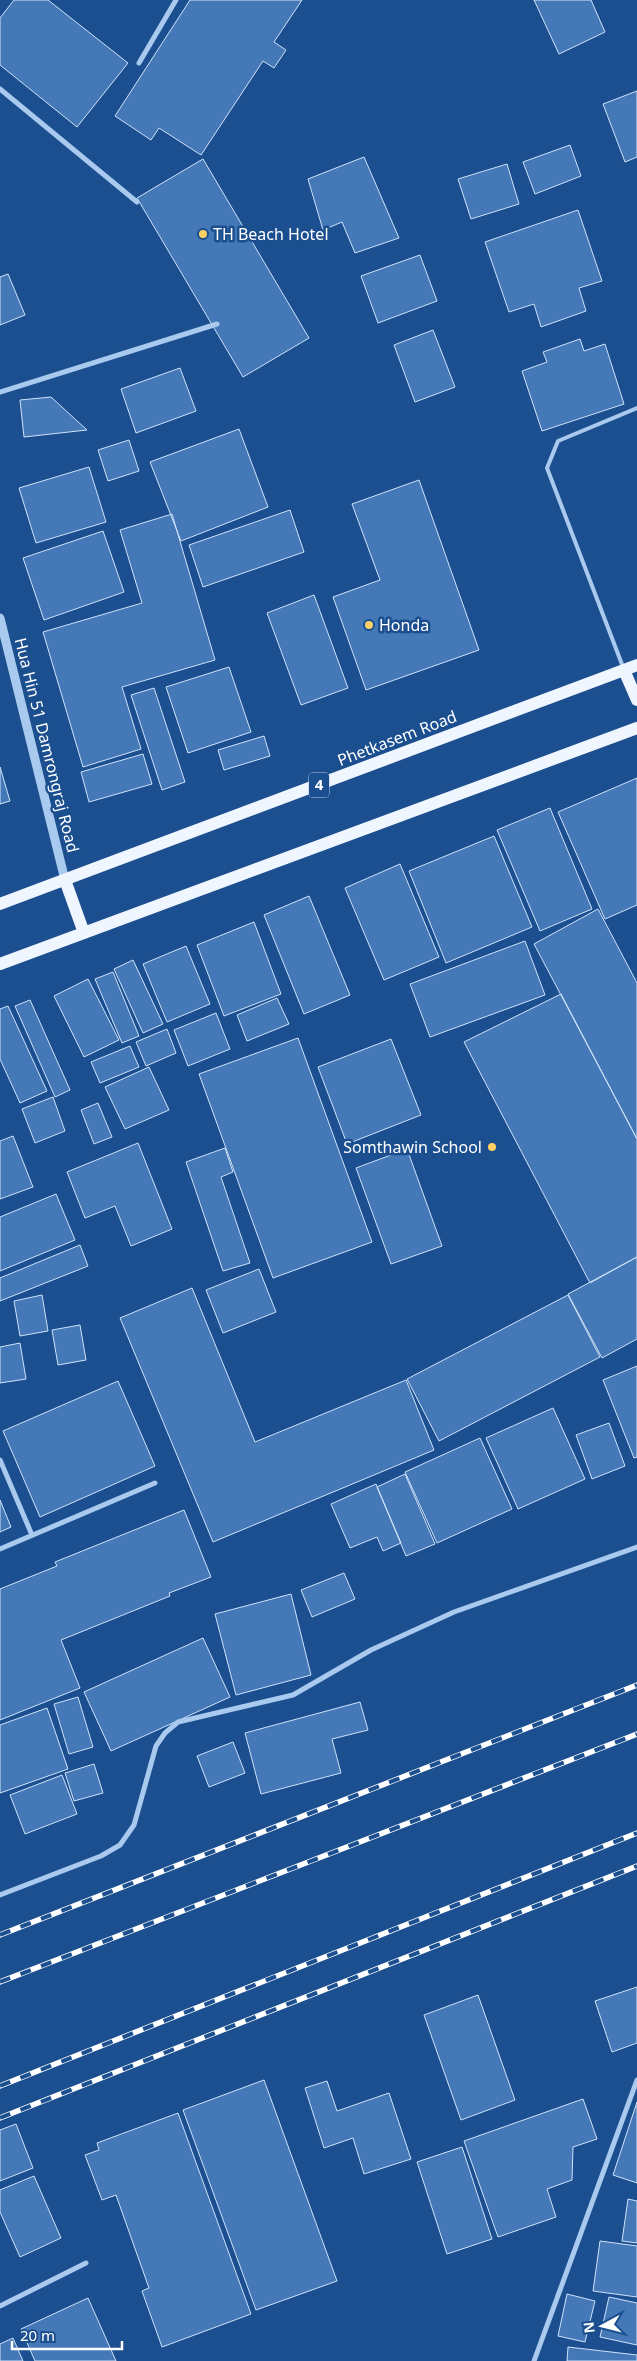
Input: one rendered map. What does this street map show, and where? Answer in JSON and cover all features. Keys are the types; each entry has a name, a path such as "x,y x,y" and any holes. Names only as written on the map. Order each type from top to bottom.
{"main road":[{"name":"Phetkasem Road","path":"0,904 637,665"},
{"path":"624,670 637,700"},
{"path":"0,964 637,728"},
{"path":"65,880 84,932"}],"street":[{"path":"139,63 176,0"},
{"path":"0,89 137,202"},
{"path":"0,392 217,324"},
{"name":"Hua Hin 51 Damrongraj Road","path":"0,618 65,880"},
{"path":"0,1460 32,1535"},
{"path":"0,1549 155,1483"},
{"path":"0,1895 101,1856 120,1845 134,1826 156,1746 164,1733 178,1722 293,1695 372,1650 454,1612 637,1547"},
{"path":"534,2361 637,2080"},
{"path":"0,2306 86,2263"}],"lane":[{"path":"624,670 547,468 558,441 637,408"}],"building":[{"path":"14,0 48,0 128,63 77,127 0,65 0,18"},
{"path":"190,0 302,0 274,42 286,50 274,68 263,61 201,155 159,128 151,140 115,116"},
{"path":"534,0 591,0 605,32 559,54"},
{"path":"637,91 637,157 625,162 603,104"},
{"path":"570,145 581,176 535,194 523,162"},
{"path":"364,157 399,238 355,253 342,222 323,230 308,179"},
{"path":"203,159 309,338 243,377 137,198"},
{"path":"507,164 519,204 471,219 458,179"},
{"path":"578,210 602,281 579,288 586,311 541,327 534,304 509,312 485,242"},
{"path":"420,255 437,301 378,323 361,276"},
{"path":"8,274 25,315 0,325 0,277"},
{"path":"433,330 455,387 415,402 394,345"},
{"path":"580,339 584,351 605,344 624,404 542,431 522,371 547,362 543,352"},
{"path":"180,368 196,411 136,433 121,389"},
{"path":"51,397 87,430 24,437 20,400"},
{"path":"239,429 268,507 181,541 150,462"},
{"path":"129,440 139,471 108,481 98,450"},
{"path":"89,467 106,522 36,543 19,488"},
{"path":"419,480 479,650 366,690 333,597 380,580 352,504"},
{"path":"290,510 304,552 203,587 189,545"},
{"path":"172,514 215,660 122,687 141,749 83,767 43,632 142,603 120,530"},
{"path":"103,531 124,592 44,620 23,558"},
{"path":"314,595 348,688 301,705 267,613"},
{"path":"229,667 251,732 188,753 166,687"},
{"path":"154,688 185,782 162,790 131,695"},
{"path":"264,736 270,756 224,770 218,750"},
{"path":"143,754 152,784 89,802 81,772"},
{"path":"0,767 10,801 0,804"},
{"path":"637,778 637,905 605,919 558,812"},
{"path":"550,808 592,909 540,931 497,830"},
{"path":"494,836 532,927 446,963 409,871"},
{"path":"400,864 439,957 384,980 345,888"},
{"path":"309,896 350,995 304,1014 264,915"},
{"path":"598,909 637,983 637,1139 534,944"},
{"path":"254,922 281,994 224,1016 197,945"},
{"path":"525,941 545,995 430,1037 410,984"},
{"path":"186,946 210,1004 167,1022 143,964"},
{"path":"133,960 163,1024 143,1033 114,969"},
{"path":"113,972 139,1036 122,1043 95,979"},
{"path":"88,979 119,1040 84,1057 54,996"},
{"path":"561,994 637,1139 637,1257 590,1283 464,1042"},
{"path":"277,998 289,1024 247,1041 237,1015"},
{"path":"30,1000 70,1090 55,1097 15,1006"},
{"path":"8,1006 47,1091 20,1103 0,1059 0,1009"},
{"path":"216,1013 230,1049 188,1066 174,1030"},
{"path":"167,1029 176,1053 146,1066 136,1042"},
{"path":"298,1038 372,1242 273,1278 199,1074"},
{"path":"391,1039 421,1115 347,1144 318,1067"},
{"path":"130,1046 139,1067 100,1083 91,1062"},
{"path":"149,1067 169,1110 125,1129 105,1087"},
{"path":"53,1097 65,1131 35,1143 22,1109"},
{"path":"98,1103 112,1137 94,1144 81,1110"},
{"path":"13,1136 33,1187 0,1199 0,1141"},
{"path":"138,1143 172,1229 131,1246 115,1206 85,1218 67,1172"},
{"path":"225,1148 233,1172 221,1177 250,1263 223,1271 186,1162"},
{"path":"407,1149 442,1246 391,1264 356,1168"},
{"path":"56,1194 75,1240 0,1271 0,1217"},
{"path":"80,1245 88,1266 0,1301 0,1278"},
{"path":"637,1257 637,1339 602,1358 568,1294"},
{"path":"259,1269 276,1312 223,1333 206,1290"},
{"path":"192,1288 255,1442 406,1380 434,1450 213,1542 120,1318"},
{"path":"42,1295 48,1331 20,1336 14,1301"},
{"path":"568,1295 600,1357 439,1441 407,1379"},
{"path":"80,1325 86,1360 58,1365 52,1330"},
{"path":"20,1343 26,1379 0,1383 0,1347"},
{"path":"637,1366 637,1457 634,1458 603,1380"},
{"path":"118,1381 155,1466 40,1517 3,1431"},
{"path":"553,1408 585,1479 518,1509 486,1438"},
{"path":"609,1423 625,1466 592,1479 576,1435"},
{"path":"480,1438 512,1509 437,1543 405,1472"},
{"path":"405,1474 435,1544 406,1556 377,1487"},
{"path":"376,1484 401,1543 383,1551 377,1537 350,1548 331,1504"},
{"path":"0,1500 11,1527 0,1532"},
{"path":"184,1510 211,1577 169,1593 170,1596 61,1640 80,1688 0,1720 0,1589 57,1566 55,1562"},
{"path":"344,1573 355,1599 312,1617 301,1590"},
{"path":"291,1594 311,1675 236,1695 215,1614"},
{"path":"203,1638 230,1697 111,1751 84,1692"},
{"path":"78,1697 93,1747 69,1754 54,1704"},
{"path":"360,1702 368,1730 332,1739 341,1773 261,1794 245,1733"},
{"path":"47,1708 68,1769 0,1793 0,1725"},
{"path":"233,1742 245,1773 209,1787 197,1756"},
{"path":"94,1764 103,1793 74,1801 65,1773"},
{"path":"62,1775 77,1814 25,1834 10,1795"},
{"path":"637,1987 637,2043 612,2052 595,2001"},
{"path":"478,1995 515,2100 461,2120 424,2015"},
{"path":"264,2080 337,2281 256,2310 183,2110"},
{"path":"327,2081 337,2111 389,2093 411,2159 364,2174 353,2138 324,2148 305,2088"},
{"path":"583,2099 597,2139 573,2147 572,2180 547,2189 556,2217 498,2237 464,2141"},
{"path":"637,2102 637,2183 613,2175"},
{"path":"178,2113 251,2314 162,2347 142,2291 149,2288 116,2195 102,2200 85,2155 99,2150 97,2143"},
{"path":"16,2124 33,2168 0,2181 0,2130"},
{"path":"462,2147 492,2239 447,2254 417,2162"},
{"path":"34,2176 61,2238 20,2257 0,2212 0,2190"},
{"path":"628,2199 637,2201 637,2243 622,2241"},
{"path":"600,2241 637,2246 637,2297 593,2291"},
{"path":"567,2294 595,2301 585,2342 558,2336"},
{"path":"609,2297 637,2303 637,2345 600,2337"},
{"path":"88,2298 116,2361 35,2361 21,2329"},
{"path":"13,2338 23,2361 0,2361 0,2344"},
{"path":"568,2347 637,2355 637,2361 567,2361"}],"railway":[{"path":"0,1935 637,1685"},
{"path":"0,1982 637,1734"},
{"path":"0,2086 637,1833"},
{"path":"0,2118 637,1866"}],"place":[{"name":"TH Beach Hotel","path":"203,234"},
{"name":"Honda","path":"369,625"},
{"name":"Somthawin School","path":"492,1147"}]}
